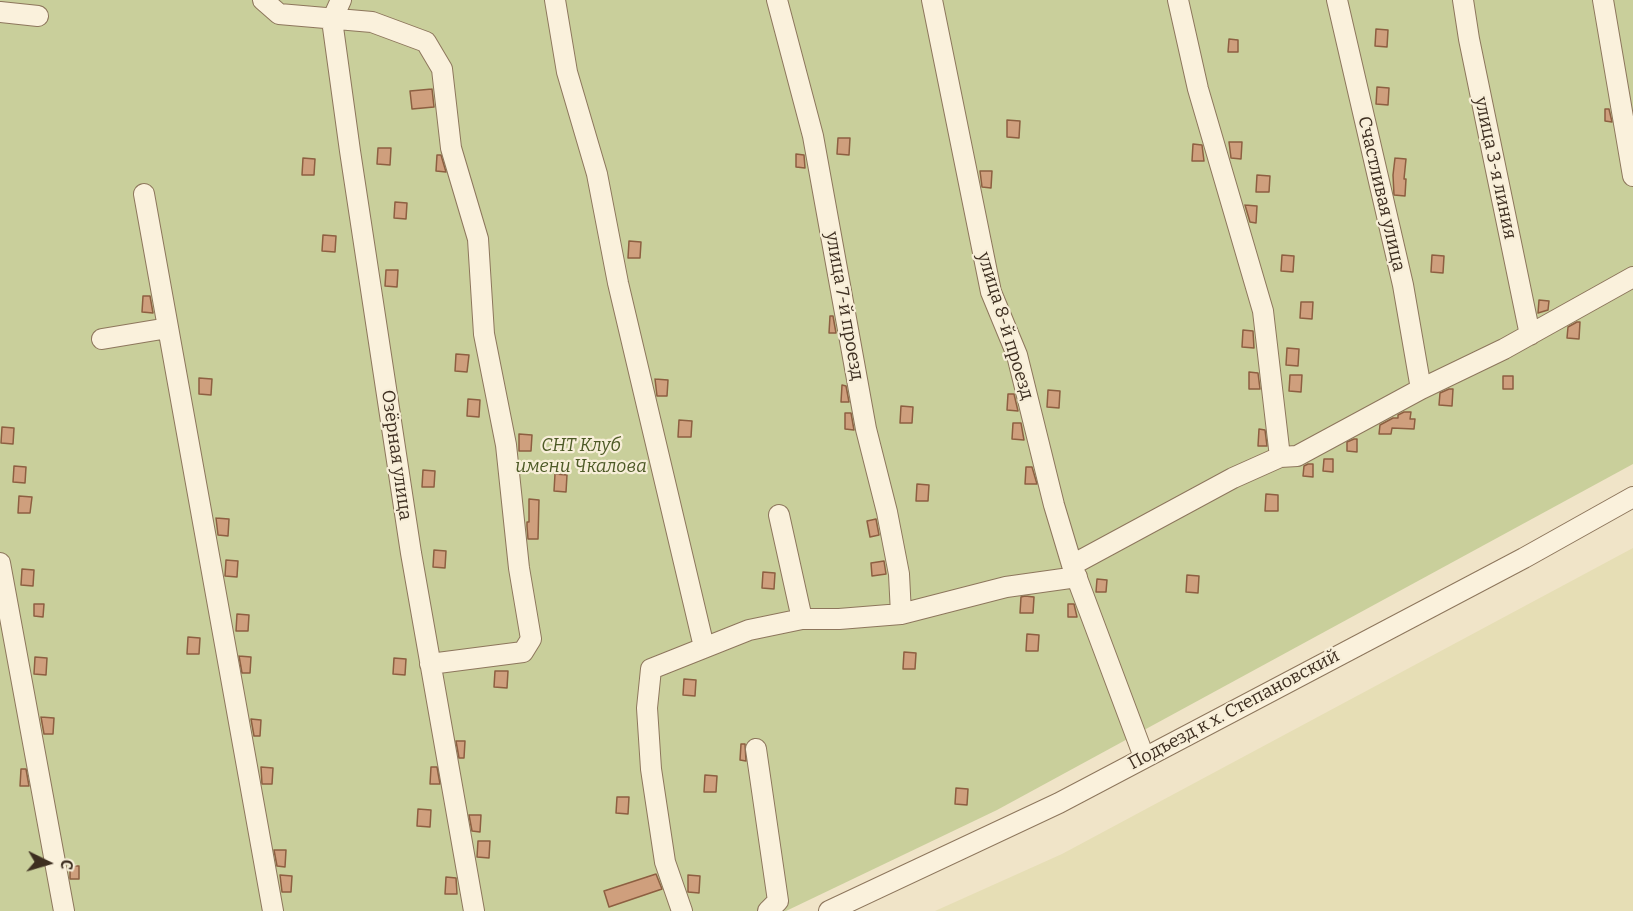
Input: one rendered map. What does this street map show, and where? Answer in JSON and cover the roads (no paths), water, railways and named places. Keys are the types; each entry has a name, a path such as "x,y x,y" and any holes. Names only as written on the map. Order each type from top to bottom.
{"street":[{"path":"263,0 279,14 372,22 426,42 442,69 451,148 478,239 484,334 506,445 519,568 531,639 523,652 430,664"},
{"path":"332,20 341,0"},
{"path":"555,0 567,72 597,174 618,283 704,647"},
{"name":"улица 7-й проезд","path":"777,0 813,136 866,429 899,574 902,614"},
{"name":"улица 8-й проезд","path":"932,0 991,292 1017,354 1054,505 1075,571 1144,757"},
{"path":"1178,0 1201,100 1263,311 1280,457"},
{"name":"Счастливая улица","path":"1337,0 1403,285 1421,389"},
{"name":"улица 3-я линия","path":"1463,0 1530,335"},
{"path":"1603,0 1633,176"},
{"path":"0,12 39,16"},
{"name":"Озёрная улица","path":"332,20 411,553 474,911"},
{"path":"144,194 273,911"},
{"path":"682,911 665,862 651,769 646,708 651,669 749,630 802,619 839,619 902,614 1075,571 1233,478 1280,457 1297,456 1421,389 1504,349 1633,277"},
{"path":"102,339 168,328"},
{"name":"Подъезд к х. Степановский","path":"829,911 1059,803 1524,558 1633,497"},
{"path":"779,515 802,619"},
{"path":"0,563 64,911"},
{"path":"756,748 778,902 768,911"}],"park label":[{"name":"СНТ Клуб имени Чкалова","path":"581,456"}]}
